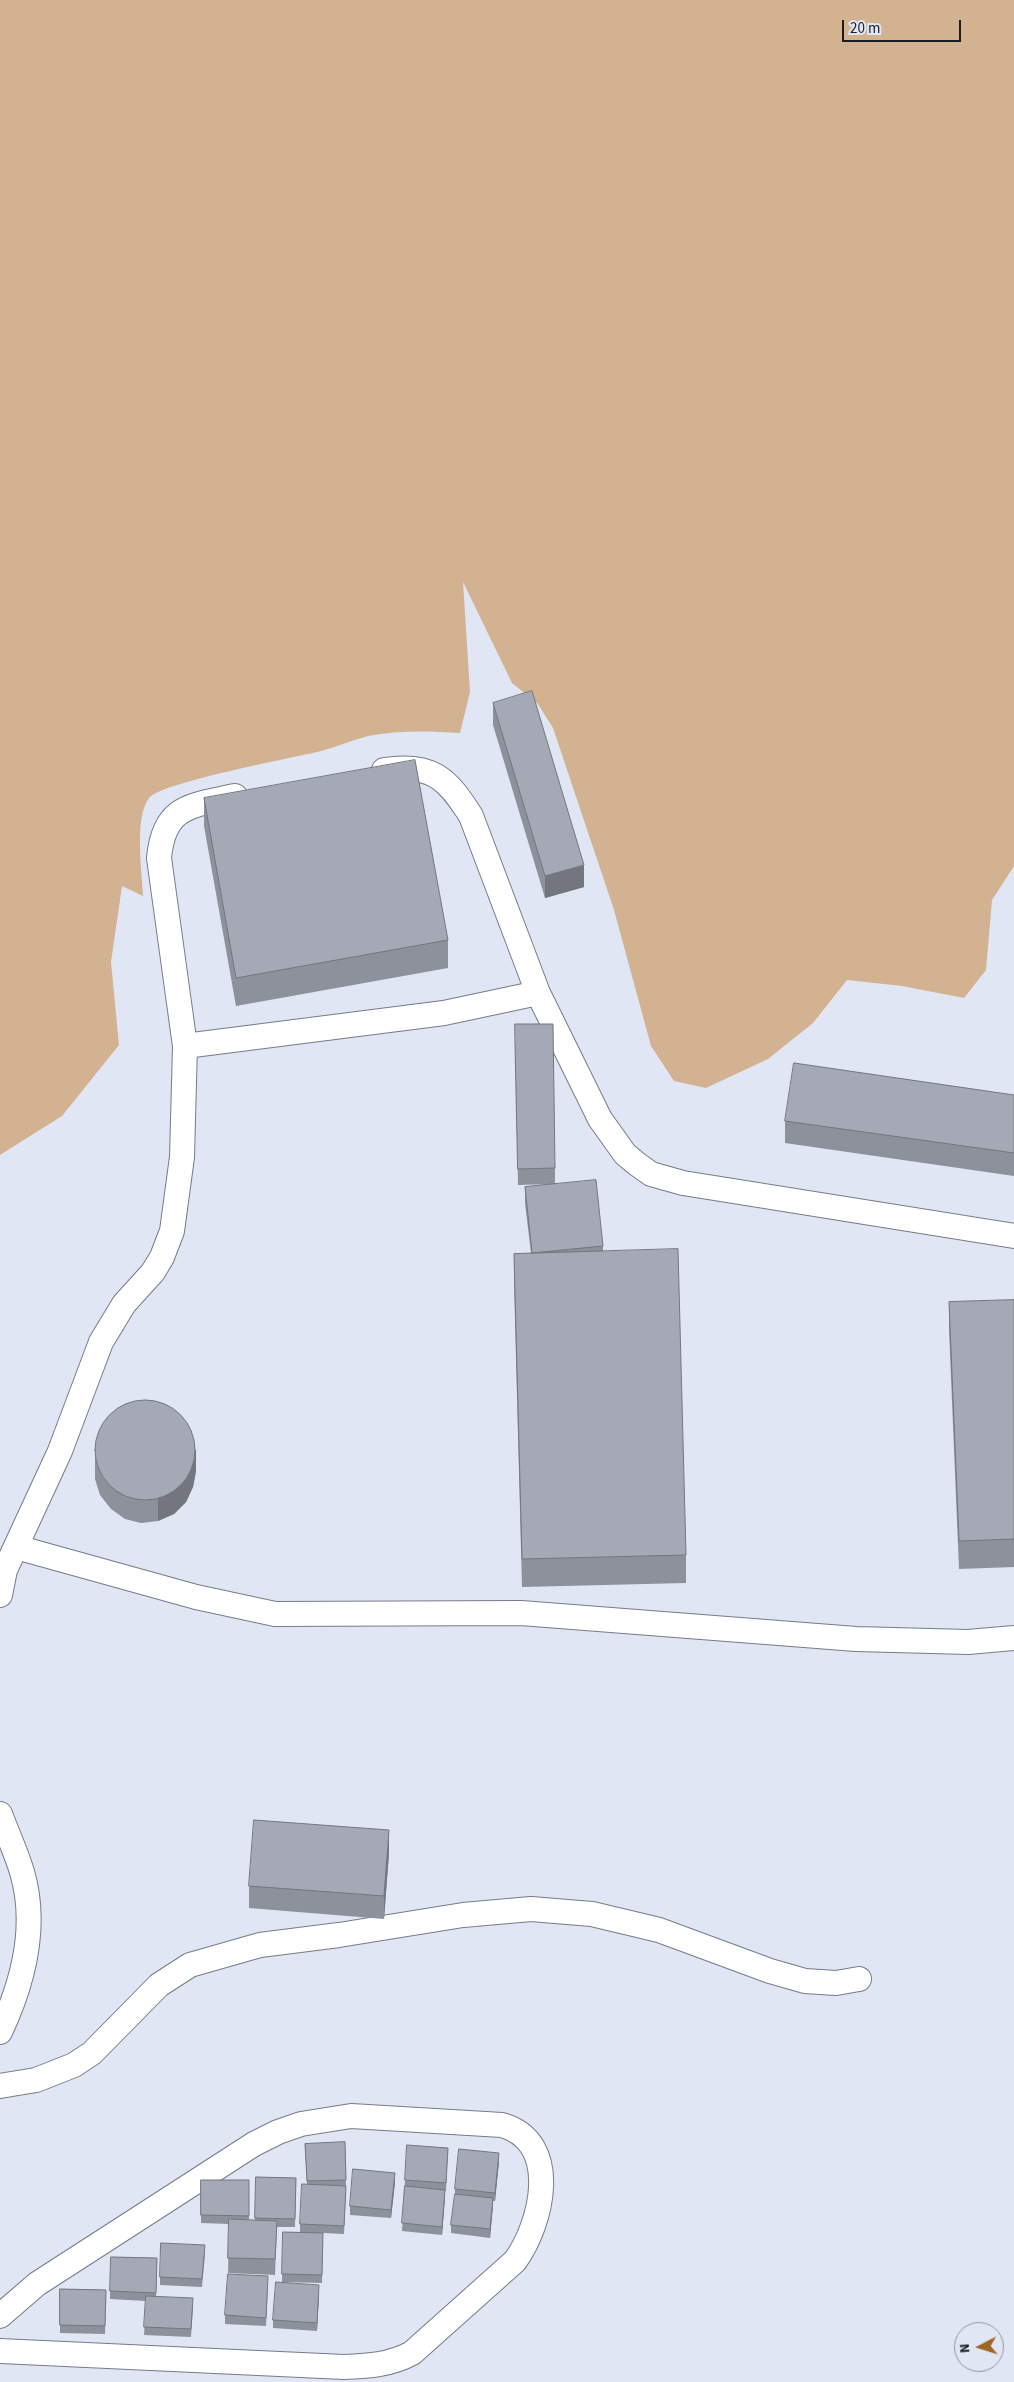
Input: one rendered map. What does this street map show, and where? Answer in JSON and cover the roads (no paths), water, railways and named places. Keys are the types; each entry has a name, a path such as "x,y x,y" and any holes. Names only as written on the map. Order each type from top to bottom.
{"lane":[{"path":"362,773 391,769 414,769 434,773 455,791 471,816 538,993 600,1118 625,1154 651,1174 683,1183 1014,1236"},
{"path":"0,1596 6,1570 60,1451 101,1342 124,1304 153,1272 162,1257 172,1231 182,1157 185,1046 159,858 161,837 170,821 186,808 256,790"},
{"path":"185,1046 444,1013 538,993"},
{"path":"16,1547 196,1597 275,1614 521,1613 856,1639 968,1642 1014,1638"},
{"path":"0,1814 22,1871 29,1925 28,1944 18,1985 0,2032"},
{"path":"0,2086 36,2080 74,2065 92,2054 158,1985 190,1965 260,1945 338,1935 463,1914 531,1909 592,1914 659,1930 770,1971 805,1981 836,1983 859,1979"},
{"path":"0,2316 37,2284 254,2144 301,2124 351,2116 502,2124 517,2129 528,2139 539,2164 542,2189 540,2208 528,2240 519,2256 412,2353 395,2361 344,2367 0,2351"}]}
